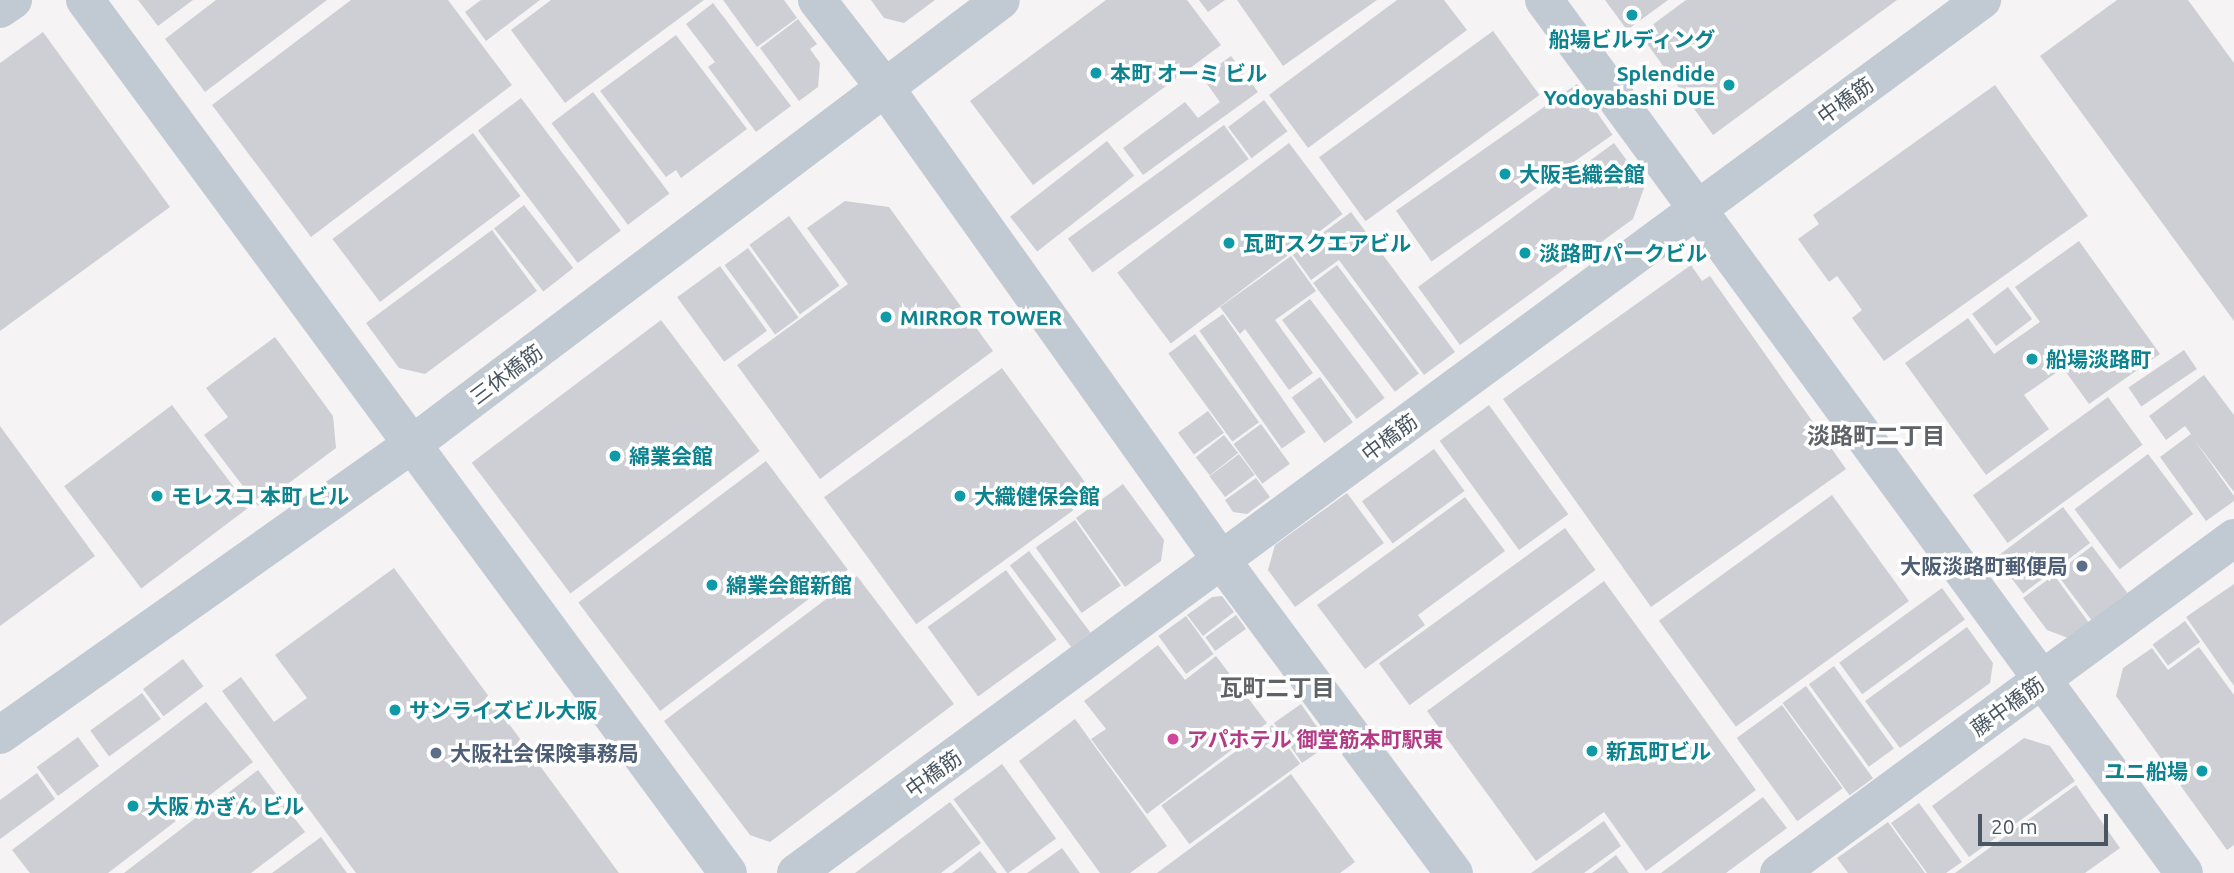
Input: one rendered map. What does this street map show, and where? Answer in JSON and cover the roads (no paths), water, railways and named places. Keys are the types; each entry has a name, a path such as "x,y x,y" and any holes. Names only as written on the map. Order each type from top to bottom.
{"street":[{"path":"0,9 13,0"},
{"path":"85,0 414,443 728,873"},
{"path":"817,0 886,89 1222,561 1454,873"},
{"name":"三休橋筋","path":"0,735 414,443 1001,0"},
{"path":"1544,0 2184,873"},
{"name":"中橋筋","path":"796,873 1982,0"},
{"name":"藤中橋筋","path":"1779,873 2234,538"}],"place":[{"name":"船場ビルディング","path":"1632,15"},
{"name":"本町 オーミ ビル","path":"1096,73"},
{"name":"Splendide Yodoyabashi DUE","path":"1729,85"},
{"name":"大阪毛織会館","path":"1505,174"},
{"name":"瓦町スクエアビル","path":"1229,243"},
{"name":"淡路町パークビル","path":"1525,253"},
{"name":"MIRROR TOWER","path":"886,317"},
{"name":"船場淡路町","path":"2032,359"},
{"name":"綿業会館","path":"615,456"},
{"name":"モレスコ 本町 ビル","path":"157,496"},
{"name":"大織健保会館","path":"960,496"},
{"name":"大阪淡路町郵便局","path":"2082,566"},
{"name":"綿業会館新館","path":"712,585"},
{"name":"サンライズビル大阪","path":"395,710"},
{"name":"アパホテル 御堂筋本町駅東","path":"1173,739"},
{"name":"新瓦町ビル","path":"1592,751"},
{"name":"大阪社会保険事務局","path":"436,753"},
{"name":"ユニ船場","path":"2202,771"},
{"name":"大阪 かぎん ビル","path":"133,806"}],"district":[{"name":"淡路町二丁目","path":"1876,436"},
{"name":"瓦町二丁目","path":"1277,688"}]}
